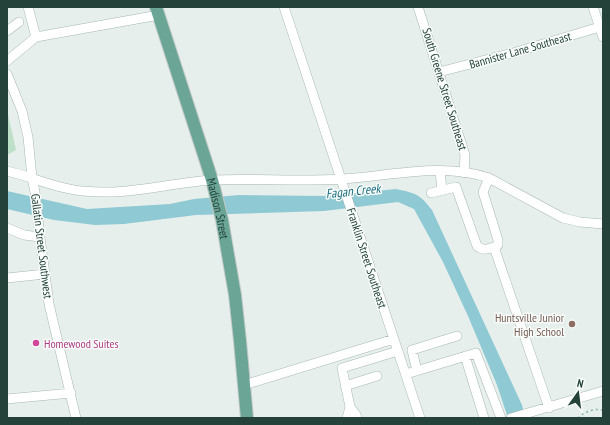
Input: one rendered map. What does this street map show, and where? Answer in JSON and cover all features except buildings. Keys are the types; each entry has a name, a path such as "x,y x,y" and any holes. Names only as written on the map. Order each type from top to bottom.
{"main road":[{"name":"Madison Street","path":"157,11 212,180 222,220 235,294 247,418"}],"street":[{"path":"28,7 36,37"},
{"name":"Franklin Street Southeast","path":"284,7 420,418"},
{"name":"South Greene Street Southeast","path":"418,7 465,155 460,172 455,182 456,187 477,246 480,249 494,247"},
{"path":"593,7 601,26 603,37"},
{"path":"7,61 36,37 157,11"},
{"path":"7,31 19,22"},
{"name":"Bannister Lane Southeast","path":"439,72 513,53 601,26"},
{"name":"Gallatin Street Southwest","path":"7,74 22,111 28,137 49,304 76,418"},
{"path":"440,171 442,190"},
{"path":"7,172 32,178 56,187 83,191 114,192 212,180 341,179 440,171 476,173 489,178 564,218 580,222 603,224"},
{"path":"489,178 483,192 498,240 498,245 494,247 549,408"},
{"path":"432,193 456,187"},
{"path":"7,228 24,235 40,237"},
{"path":"7,278 45,274"},
{"path":"417,371 412,350 457,336"},
{"path":"244,385 394,339"},
{"path":"347,418 350,408 342,368 398,351"},
{"path":"406,374 476,353 501,418"},
{"path":"465,356 484,418"},
{"path":"346,386 377,376"},
{"path":"511,418 603,391"},
{"path":"7,399 70,393"},
{"path":"350,408 356,414 357,418"}],"path":[{"path":"578,418 591,410 603,410"}],"green space":[{"path":"7,110 16,150 7,155"}],"water":[{"name":"Fagan Creek","path":"396,189 417,195 432,210 522,405 525,418 508,418 497,385 443,262 414,209 398,202 324,211 196,215 124,224 95,225 54,220 7,209 7,191 87,209 170,204 194,199 239,195 327,196"}],"place":[{"name":"Huntsville Junior High School","path":"572,324"},
{"name":"Homewood Suites","path":"36,343"}]}
